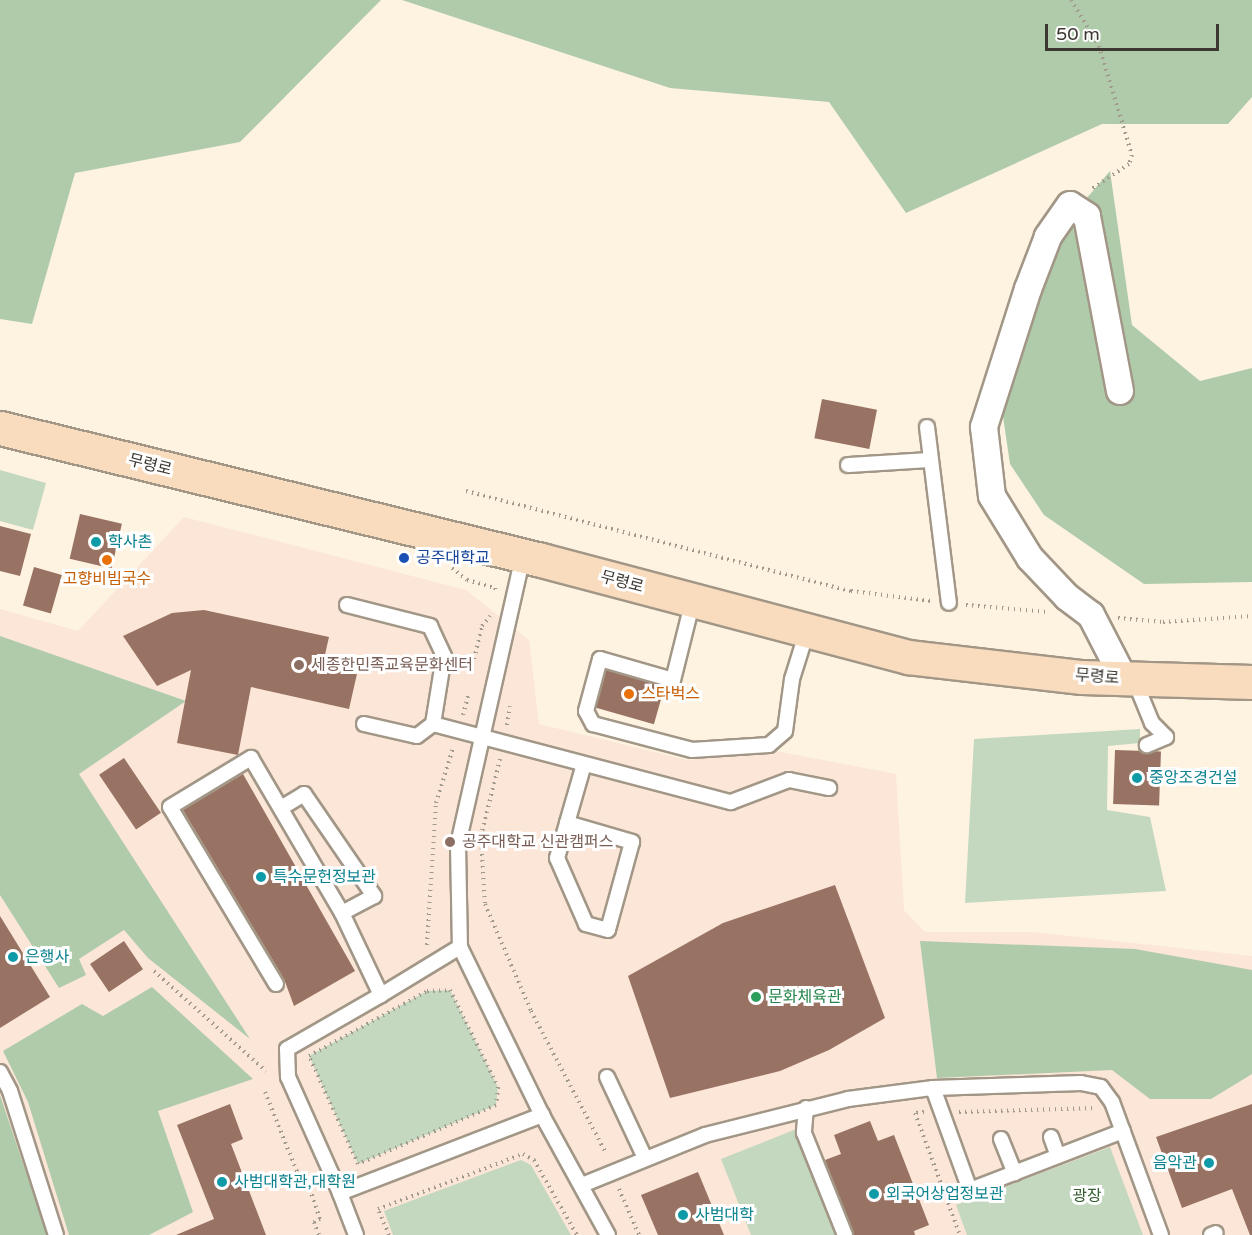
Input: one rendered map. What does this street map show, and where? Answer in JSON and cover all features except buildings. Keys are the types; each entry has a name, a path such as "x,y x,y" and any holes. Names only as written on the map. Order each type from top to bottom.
{"main road":[{"name":"무령로","path":"0,428 523,556 908,657 1129,679 1252,682"}],"street":[{"path":"1120,391 1087,216 1070,205 1048,237 1028,289 984,427 992,496 1030,558 1067,597 1091,615 1129,679"}],"lane":[{"path":"927,427 949,603"},
{"path":"848,465 930,460"},
{"path":"523,556 458,845 460,947 542,1115 608,1235"},
{"path":"693,600 673,680 600,659 586,711 593,724 692,750 770,745 785,731 792,679 807,631"},
{"path":"347,605 430,626 444,657 433,724 417,736 364,724"},
{"path":"1129,679 1152,723 1166,737 1147,745"},
{"path":"433,724 731,802 789,780 829,788"},
{"path":"276,984 170,807 251,758 342,913 381,995"},
{"path":"567,823 632,842 608,930 586,924 557,858 567,823 584,764"},
{"path":"281,808 304,794 374,896 342,913"},
{"path":"356,1235 288,1077 287,1049 460,947"},
{"path":"0,1072 10,1091 56,1235"},
{"path":"607,1077 645,1158"},
{"path":"582,1185 705,1135 848,1098 933,1088 1081,1083 1101,1087 1112,1102 1161,1235"},
{"path":"933,1088 970,1190 1123,1131"},
{"path":"806,1108 804,1133 845,1235"},
{"path":"339,1193 542,1115"},
{"path":"1051,1137 1058,1156"},
{"path":"1001,1139 1015,1173"}],"path":[{"path":"1070,205 1129,164 1132,155 1098,46 1071,0"},
{"path":"466,490 851,591 949,603 1163,622 1252,616"},
{"path":"444,561 467,580 495,588 497,596"},
{"path":"474,659 482,626 494,612"},
{"path":"427,945 436,802 469,693"},
{"path":"511,700 504,743 481,836 485,904 531,1011 606,1153"},
{"path":"154,971 266,1071"},
{"path":"450,990 498,1087 496,1105 358,1164 309,1056 427,991 450,990"},
{"path":"264,1092 297,1174 303,1172 320,1219 314,1222 319,1235"},
{"path":"389,1235 378,1209 523,1154 534,1160 577,1235"},
{"path":"619,1187 639,1235"}],"shaded area":[{"name":"공주대학교 신관캠퍼스","path":"184,517 466,590 529,640 539,724 688,760 765,749 896,774 904,910 925,932 1033,932 1252,956 1252,1235 0,1235 0,609 78,631"}],"green space":[{"path":"0,0 381,0 240,142 75,173 32,324 0,319"},
{"path":"402,0 1252,0 1252,97 1228,124 1102,124 906,213 829,102 670,88"},
{"path":"1110,171 1132,325 1200,381 1252,368 1252,582 1144,584 1044,515 1010,464 1001,403 1055,235"},
{"path":"0,470 46,483 33,530 0,521"},
{"path":"0,636 186,701 79,774 250,1039 148,958 124,930 79,959 86,975 59,988 0,895"},
{"path":"1140,729 1140,743 1108,746 1107,810 1150,817 1166,891 965,903 974,739"},
{"path":"920,941 1135,949 1252,970 1252,1074 1211,1099 1150,1099 1112,1070 937,1078"},
{"path":"152,987 253,1079 158,1111 193,1212 149,1235 69,1235 28,1102 3,1051 82,1004 103,1016"},
{"path":"450,990 498,1087 496,1105 358,1164 309,1056 427,991"},
{"path":"0,1095 47,1235 0,1235"},
{"path":"799,1128 841,1235 751,1235 721,1159"},
{"name":"광장","path":"1110,1147 1143,1235 967,1235 956,1205"},
{"path":"521,1160 531,1165 571,1235 393,1235 384,1211"}],"place":[{"name":"학사촌","path":"96,542"},
{"name":"공주대학교","path":"404,558"},
{"name":"고향비빔국수","path":"107,560"},
{"name":"세종한민족교육문화센터","path":"299,665"},
{"name":"스타벅스","path":"629,694"},
{"name":"중앙조경건설","path":"1137,778"},
{"name":"공주대학교 신관캠퍼스","path":"450,842"},
{"name":"특수문헌정보관","path":"261,877"},
{"name":"은행사","path":"13,957"},
{"name":"문화체육관","path":"756,997"},
{"name":"음악관","path":"1209,1163"},
{"name":"사범대학관,대학원","path":"222,1182"},
{"name":"외국어상업정보관","path":"874,1194"},
{"name":"사범대학","path":"683,1215"}]}
